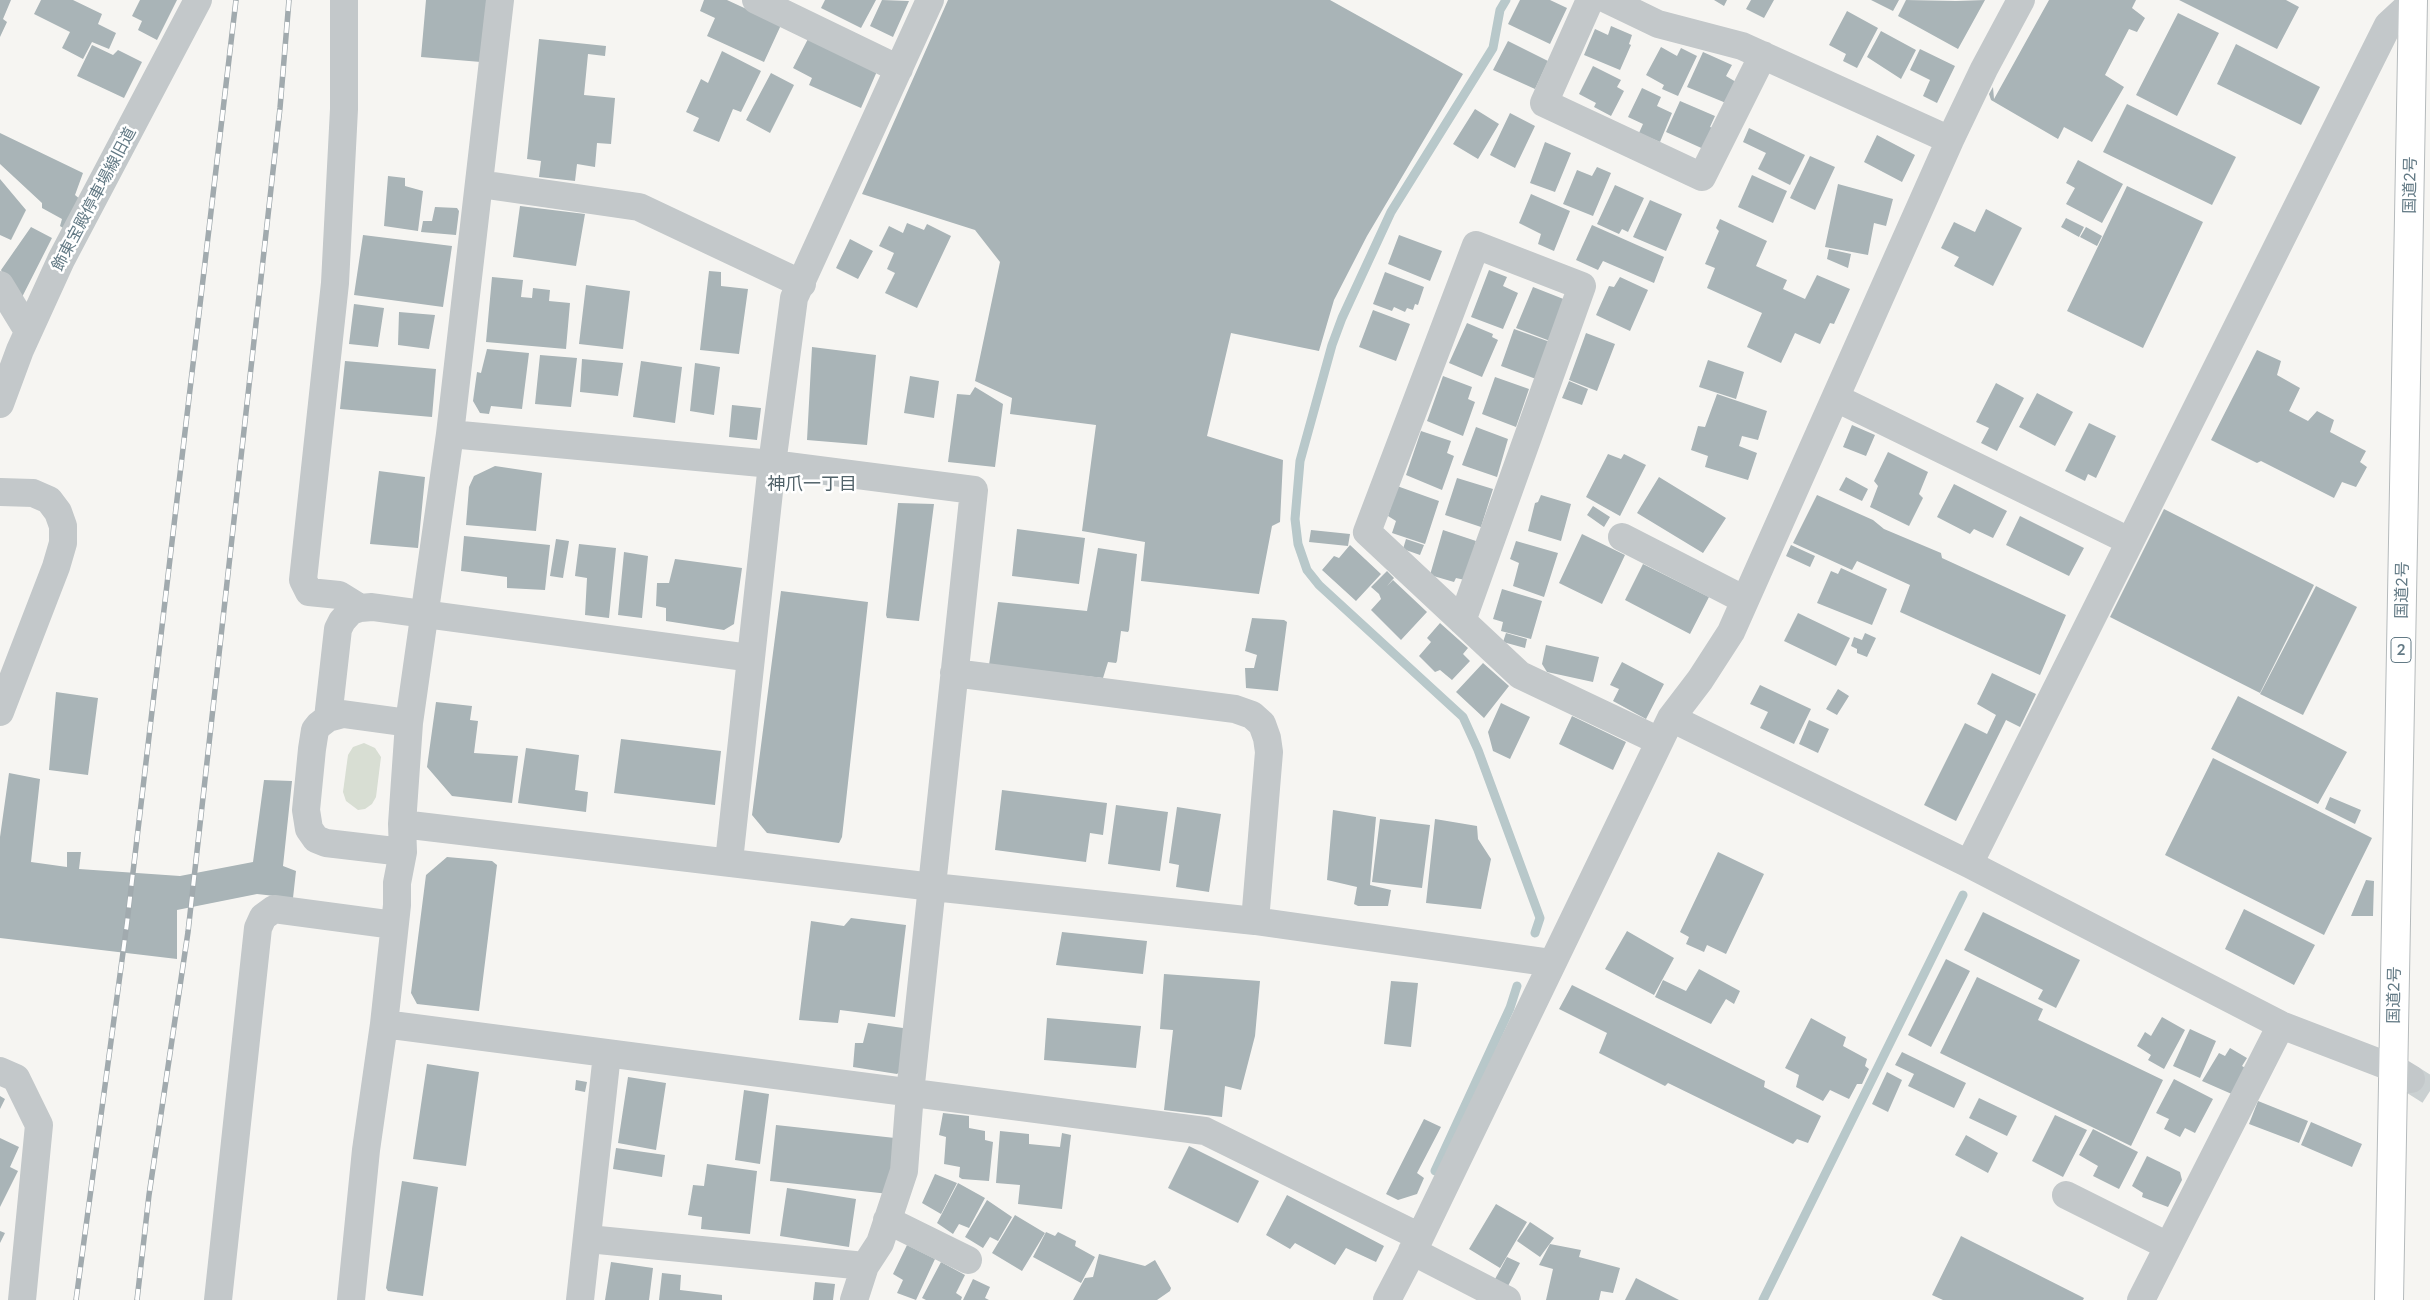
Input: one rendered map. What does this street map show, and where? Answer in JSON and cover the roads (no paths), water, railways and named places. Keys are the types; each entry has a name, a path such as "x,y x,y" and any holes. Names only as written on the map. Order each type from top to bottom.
{"highway":[{"name":"国道2号","path":"2389,1300 2402,1074 2413,1"}],"street":[{"name":"飾東宝殿停車場線旧道","path":"0,404 28,331 62,260 198,0"},
{"path":"344,0 344,109 335,283 303,580 309,592 340,595 360,608"},
{"path":"351,1300 366,1150 384,1024 402,852 402,824 409,723 450,434 500,0"},
{"path":"756,0 899,69"},
{"path":"729,861 772,464 794,298 930,0"},
{"path":"1590,0 1544,104 1702,177 1763,55"},
{"path":"1608,0 1658,24 1742,46 1950,140"},
{"path":"1387,1300 1416,1244 1665,730 1731,632 1950,140 1984,69 2021,0"},
{"path":"1969,864 2388,25 2413,1"},
{"path":"480,184 638,207 802,284"},
{"path":"1462,621 1582,286 1476,245 1367,532 1520,676 1665,730 1969,864 2281,1025 2402,1074"},
{"path":"0,285 28,331"},
{"path":"1836,398 2117,535"},
{"path":"450,434 772,464 974,490 910,1093 904,1171 880,1243 866,1266 854,1300"},
{"path":"0,492 33,493 49,500 58,512 62,526 63,543 56,568 0,712"},
{"path":"1622,537 1744,600"},
{"path":"328,718 338,629 342,621 351,612 360,608 372,607 751,658"},
{"path":"954,673 1235,710 1252,716 1262,724 1269,752 1255,921"},
{"path":"402,852 326,843 316,839 309,829 306,810 314,737 318,725 328,718 343,714 409,723"},
{"path":"402,824 729,861 933,887 1255,921 1552,963"},
{"path":"218,1300 258,928 263,917 274,909 394,925"},
{"path":"384,1024 1205,1131 1416,1244 1507,1300"},
{"path":"2141,1300 2281,1025"},
{"path":"580,1300 607,1054"},
{"path":"0,1071 16,1078 39,1125 22,1300"},
{"path":"2066,1195 2168,1246"},
{"path":"887,1220 968,1260"},
{"path":"588,1239 866,1266"}],"waterway":[{"path":"1506,0 1500,10 1493,48 1391,212 1342,318 1332,345 1300,461 1295,519 1298,544 1307,570 1319,585 1463,717 1478,750 1540,918 1535,933"},
{"path":"1763,1300 1963,895"},
{"path":"1435,1171 1510,1008 1517,986"}],"tunnel":[{"path":"2411,1079 2430,1091"}],"railway":[{"path":"76,1300 127,923 236,0"},
{"path":"137,1300 149,1195 188,932 280,108 289,0"}],"district":[{"name":"神爪一丁目","path":"812,484"}]}
